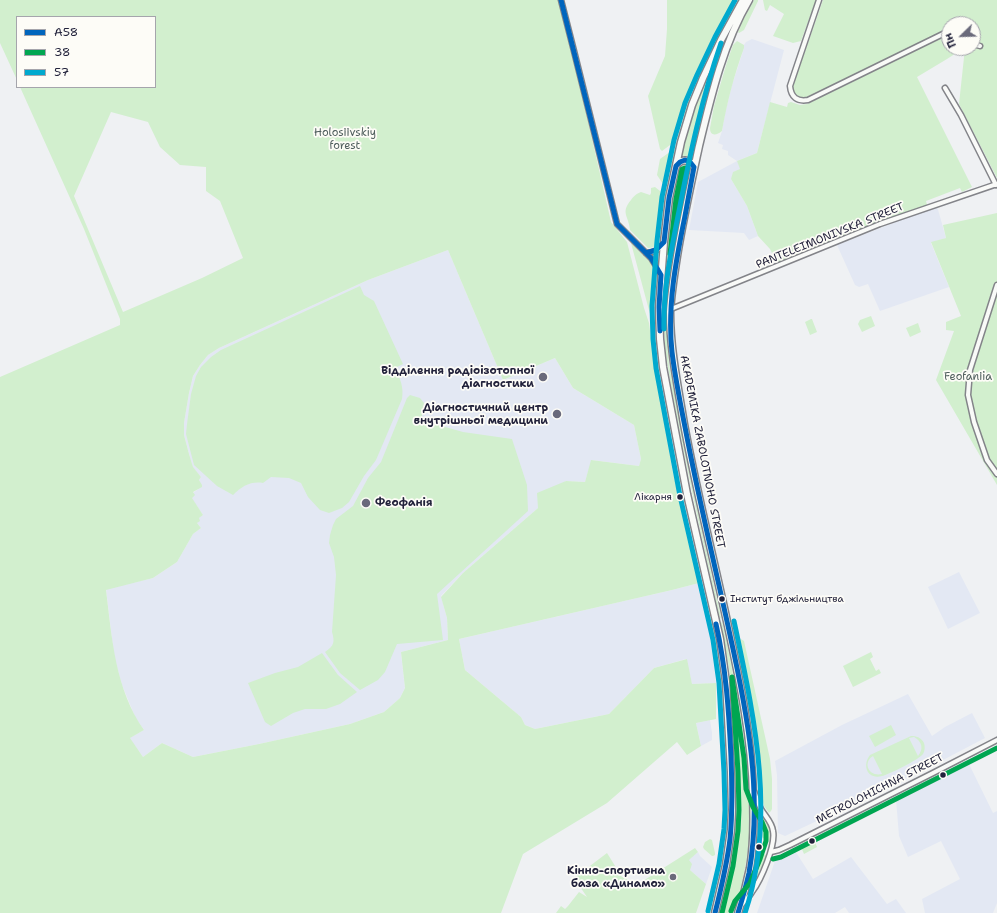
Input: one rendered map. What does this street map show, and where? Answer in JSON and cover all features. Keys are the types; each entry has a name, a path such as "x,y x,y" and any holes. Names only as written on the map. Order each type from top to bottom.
{"highway":[{"name":"AKADEMIKA ZABOLOTNOHO STREET","path":"715,913 725,870 731,830 732,810 728,699 721,644 687,494 663,367 659,307 664,242 670,198 682,136 700,85 721,40 743,0"},
{"name":"AKADEMIKA ZABOLOTNOHO STREET","path":"738,913 750,867 752,849 754,823 751,756 740,679 696,482 676,379 672,350 670,309 673,280 694,167 712,96 721,65 732,36 749,0"},
{"path":"676,166 681,160 685,160 692,163 694,167"}],"street":[{"path":"561,0 617,224 646,253 654,263 661,276"},
{"path":"819,0 790,86 790,92 797,100 808,100 941,35"},
{"path":"945,88 961,115 996,184"},
{"name":"PANTELEIMONIVSKA STREET","path":"670,309 880,224 996,184"},
{"path":"646,253 660,248 664,242"},
{"path":"997,285 970,370 968,395 974,422 987,460 997,474"},
{"name":"METROLOHICHNA STREET","path":"771,852 790,845 997,740"},
{"path":"740,906 756,886 771,852 773,842 773,830 761,808 753,788"}],"shaded area":[{"path":"752,39 784,50 757,153 737,161 728,155 728,151 722,149 723,145 718,143 732,85 744,45"},
{"path":"737,161 741,169 731,179 747,206 758,236 749,240 744,233 689,230 698,182"},
{"path":"937,206 946,238 931,243 949,287 880,311 868,284 859,287 855,285 837,245"},
{"name":"Феофанія","path":"448,250 503,380 555,358 573,388 634,425 641,459 639,466 592,460 585,482 566,481 538,508 463,573 441,596 447,618 448,640 401,652 405,688 400,698 384,712 350,724 193,757 162,743 143,757 129,738 144,730 136,719 122,685 114,656 106,589 153,578 177,562 193,534 201,528 197,523 198,518 203,515 191,498 193,493 201,487 199,480 201,477 193,468 184,435 184,423 193,376 208,355 219,348 368,280"},
{"path":"959,572 980,613 948,629 928,587"},
{"path":"699,583 709,628 716,683 692,684 686,659 654,668 609,714 535,729 525,725 521,717 465,670 459,639"},
{"path":"908,694 932,736 945,727 972,713 985,738 874,794 785,836 778,833 777,775 775,761 842,725"},
{"path":"710,720 712,740 701,746 696,723"},
{"path":"968,762 993,813 997,811 997,903 993,913 925,913 922,899 960,879 941,841 908,857 899,836 896,799"},
{"path":"794,849 813,879 851,857 887,904 896,899 906,913 849,913 845,907 835,913 757,913 776,858"},
{"path":"698,852 700,856 712,867 706,884 690,870 688,860"}],"green space":[{"name":"Holosiivskiy forest","path":"0,0 558,0 572,51 611,222 627,242 649,323 654,362 673,473 699,583 459,639 465,670 521,717 525,725 535,729 609,714 654,668 687,659 692,684 716,683 716,719 696,723 701,746 687,755 677,742 607,803 523,854 501,913 0,913 0,377 120,325 120,319 84,229 20,88 156,88 156,16 16,16 16,78 0,43","holes":["111,112 148,122 160,147 180,165 206,167 206,191 220,201 243,258 202,278 123,312 74,196","448,250 503,380 555,358 573,388 634,425 641,459 639,466 591,460 585,482 566,481 537,493 538,508 463,573 441,597 447,618 448,640 401,652 405,688 400,698 384,712 350,724 193,757 162,743 143,757 130,738 144,730 134,714 127,698 116,663 106,590 153,578 177,562 193,534 201,528 197,523 200,521 199,518 203,515 192,498 195,495 193,492 202,487 199,480 201,477 193,467 184,435 184,423 193,376 208,355 219,348 368,280"]},
{"path":"667,0 736,0 709,50 688,103 677,139 662,151 660,149 648,96 665,56"},
{"path":"754,0 758,1 744,30 739,33 738,32 743,20"},
{"path":"763,0 816,0 801,41 793,43 773,36 784,14 770,5 767,11 765,10"},
{"path":"823,0 997,0 997,178 959,104 964,56 981,56 981,16 941,16 941,32 807,97 797,96 793,86"},
{"path":"740,9 711,88 692,159 687,156 679,156 707,75"},
{"path":"941,38 941,56 952,56 917,77 972,187 962,192 960,188 926,201 927,205 777,263 770,249 758,236 747,206 731,179 733,172 740,169 737,161 757,153 770,102 787,107 788,103 791,102 800,105 807,104"},
{"path":"737,41 744,45 744,48 731,89 722,131 718,134 712,134 710,128 714,106 733,45"},
{"path":"674,149 675,151 665,187 657,175 660,159"},
{"path":"685,164 690,169 670,266 666,313 667,343 669,364 690,477 720,613 720,619 699,525 666,354 664,281 667,249 677,182 682,166"},
{"path":"655,187 660,191 660,215 657,244 648,248 630,230 626,215 626,208 635,195 641,192 650,195 651,188"},
{"name":"Feofaniia","path":"997,213 997,485 936,380 954,331 946,330 946,322 961,316 931,242 946,238 943,225"},
{"path":"631,243 653,266 653,313 650,314"},
{"path":"360,286 364,295 374,301 403,364 395,368 401,383 402,399 376,460 364,476 349,502 342,508 329,513 320,510 308,497 301,483 289,478 271,477 263,483 247,485 233,495 217,486 194,465 186,434 191,394 196,376 201,367 221,350"},
{"path":"871,316 875,326 862,332 858,324 860,320"},
{"path":"811,319 817,332 810,335 805,322"},
{"path":"918,323 921,332 910,337 906,328"},
{"path":"410,395 420,398 424,403 422,415 424,421 463,432 512,439 527,485 528,511 437,594 443,640 397,644 385,672 378,680 360,690 340,673 325,652 332,646 333,641 332,632 336,575 334,557 329,543 330,535 336,519 353,506 368,478 381,462 407,398"},
{"path":"722,622 742,728 747,771 749,816 747,858 733,913 723,913 734,847 737,780 731,680"},
{"path":"741,639 744,641 770,759 772,809 769,813 764,806 762,799 753,708 739,641"},
{"path":"871,652 873,657 870,659 876,671 879,669 881,673 853,687 843,666"},
{"path":"322,653 338,675 357,692 340,704 326,709 305,709 293,713 271,726 265,722 248,683 275,673 298,667"},
{"path":"891,725 896,735 875,747 869,736"},
{"path":"911,736 920,738 923,741 925,748 921,756 891,773 877,777 873,776 867,771 866,763 870,755","holes":["914,737 921,745 921,751 918,756 909,738","873,756 882,774 874,773 868,769 868,762"]},
{"path":"761,811 770,827 770,841 761,837"},
{"path":"710,839 712,840 715,853 713,856 703,847 705,842"},
{"path":"814,840 817,847 804,854 801,847"},
{"name":"Кінно-спортивна база «Динамо»","path":"695,848 698,852 689,860 692,864 690,870 706,884 696,913 556,913 561,906 565,909 579,892 587,897 574,878 607,853 622,877 632,881 635,886"},
{"path":"760,853 767,855 752,888"}],"transit line":[{"name":"А58","path":"561,0 617,224 646,253 656,250 664,242 669,198 676,166 685,160 690,162 694,167 673,283 671,318 672,352 690,453 742,693 751,753 754,783 753,843 749,873 738,913"},
{"name":"57","path":"708,911 719,864 725,810 719,683 713,640 680,496 656,368 652,306 662,197 674,140 685,103 697,75 735,0"},
{"name":"57","path":"664,329 668,270 683,190 702,105 721,43"},
{"name":"38","path":"685,168 687,169 670,254 676,199 682,169 685,168"},
{"name":"А58","path":"640,247 651,258 661,275 659,307 660,331"},
{"name":"57","path":"734,621 755,730 761,803 760,840 755,877 745,913"},
{"name":"А58","path":"715,913 729,848 732,798 730,740 726,690 716,624"},
{"name":"38","path":"722,913 733,866 738,831 739,810 732,677 744,758 746,789 753,807 766,832 766,841 750,883 735,901 731,911"},
{"name":"38","path":"773,859 781,857 997,748"}],"place":[{"name":"Відділення радіоізотопної діагностики","path":"543,377"},
{"name":"Діагностичний центр внутрішньої медицини","path":"557,414"},
{"name":"Лікарня","path":"680,497"},
{"name":"Феофанія","path":"366,503"},
{"name":"Інститут бджільництва","path":"722,599"},
{"name":"Кінно-спортивна база «Динамо»","path":"673,877"}]}
